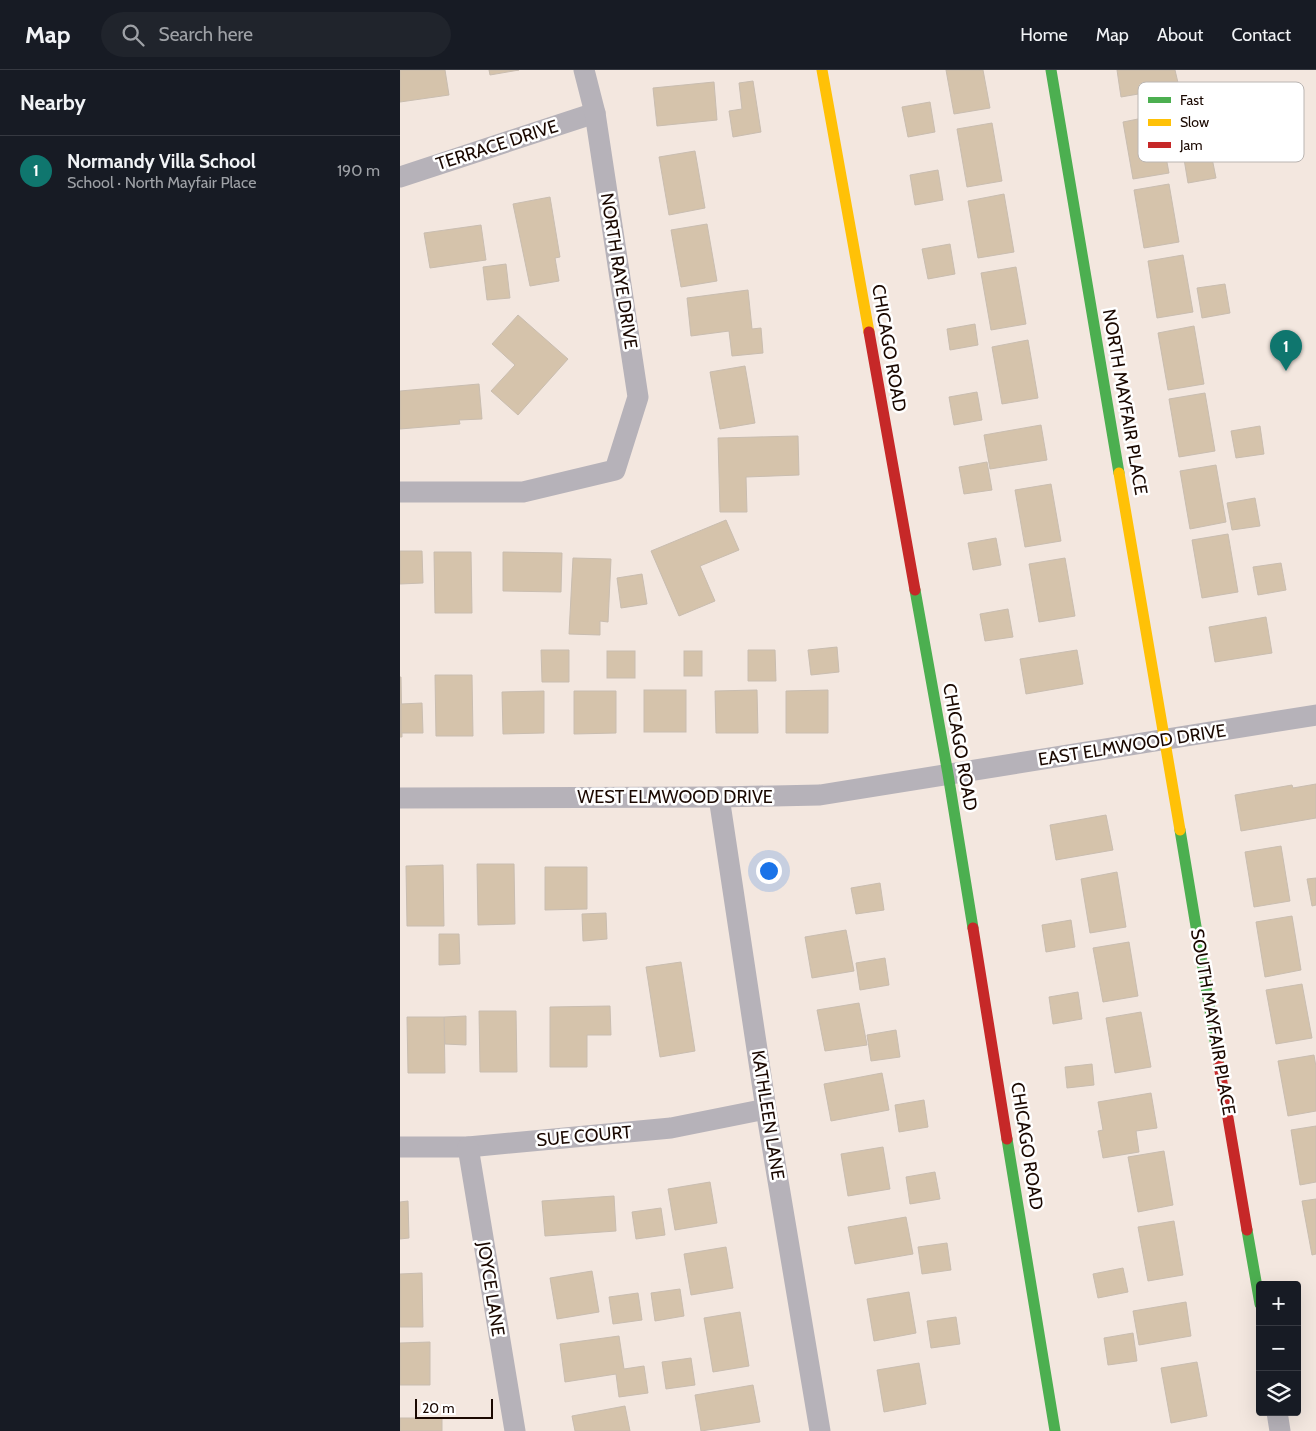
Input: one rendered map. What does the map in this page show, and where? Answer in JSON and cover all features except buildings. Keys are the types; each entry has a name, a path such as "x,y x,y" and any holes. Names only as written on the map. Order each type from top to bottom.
{"street":[{"name":"NORTH RAYE DRIVE","path":"400,492 522,492 615,470 638,397 594,113 584,70"},
{"name":"CHICAGO ROAD","path":"822,70 948,774 1055,1431"},
{"name":"NORTH MAYFAIR PLACE","path":"1051,70 1164,740"},
{"name":"TERRACE DRIVE","path":"400,177 594,113"},
{"name":"EAST ELMWOOD DRIVE","path":"948,774 1316,715"},
{"name":"SOUTH MAYFAIR PLACE","path":"1164,740 1256,1281"},
{"name":"WEST ELMWOOD DRIVE","path":"400,798 820,795 948,774"},
{"name":"KATHLEEN LANE","path":"719,797 766,1109 820,1431"},
{"name":"SUE COURT","path":"400,1147 468,1147 671,1128 766,1109"},
{"name":"JOYCE LANE","path":"468,1147 515,1431"},
{"path":"1278,1416 1280,1431"}],"traffic: fast":[{"path":"1051,70 1119,473"},
{"path":"915,590 973,928"},
{"path":"1180,830 1219,1065"},
{"path":"1007,1139 1055,1431"},
{"path":"1247,1230 1256,1281"}],"traffic: slow":[{"path":"822,70 869,332"},
{"path":"1119,473 1180,830"}],"traffic: jam":[{"path":"869,332 915,590"},
{"path":"973,928 1007,1139"},
{"path":"1219,1065 1247,1230"}],"place":[{"name":"Normandy Villa School","path":"1286,371"}]}
